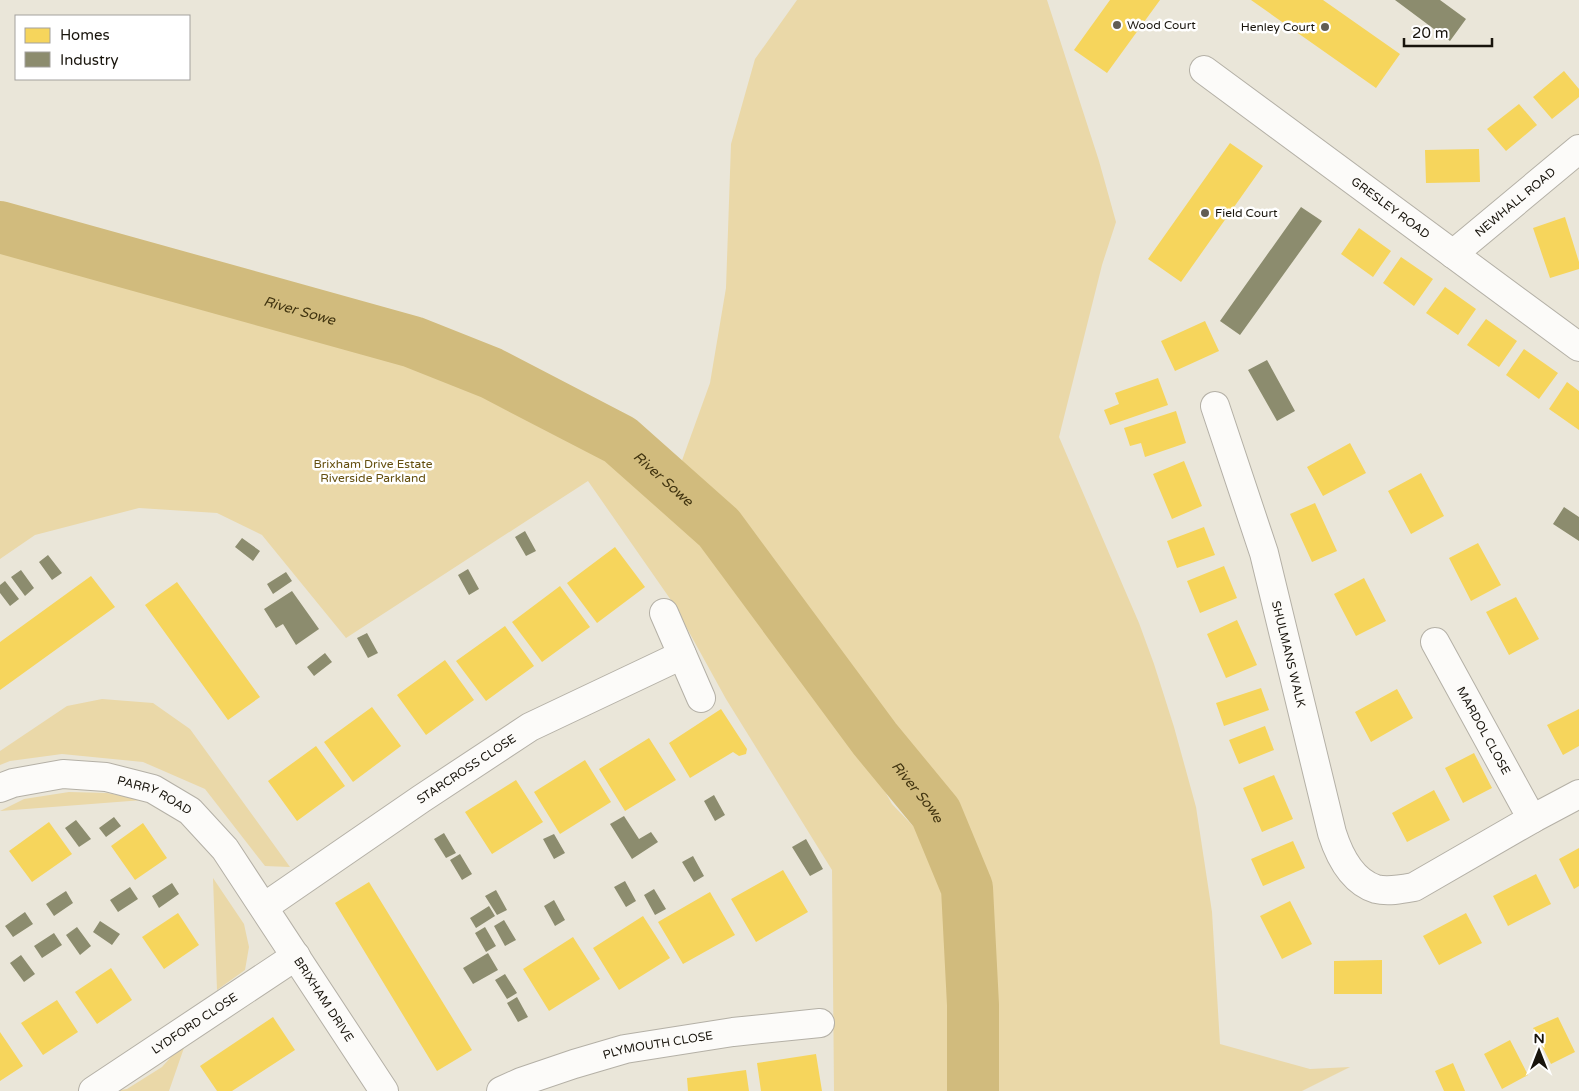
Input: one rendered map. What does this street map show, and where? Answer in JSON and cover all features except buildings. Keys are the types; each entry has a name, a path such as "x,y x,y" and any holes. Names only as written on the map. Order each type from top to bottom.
{"street":[{"name":"GRESLEY ROAD","path":"1204,70 1579,347"},
{"name":"NEWHALL ROAD","path":"1453,254 1579,149"},
{"name":"SHULMANS WALK","path":"1215,406 1264,553 1338,850 1349,868 1361,882 1377,889 1395,890 1414,887 1532,820"},
{"path":"664,613 700,698"},
{"name":"MARDOL CLOSE","path":"1435,642 1532,820"},
{"name":"STARCROSS CLOSE","path":"264,906 421,798 530,728 682,656"},
{"name":"PARRY ROAD","path":"0,788 13,783 63,774 106,777 154,789 190,811 226,849 264,906"},
{"path":"1532,820 1579,794"},
{"name":"BRIXHAM DRIVE","path":"264,906 384,1091"},
{"name":"LYDFORD CLOSE","path":"93,1091 296,956"},
{"name":"PLYMOUTH CLOSE","path":"501,1091 521,1082 574,1064 625,1049 733,1032 820,1023"}],"green space":[{"path":"797,0 1047,0 1099,161 1116,222 1102,265 1059,437 1139,623 1174,727 1196,807 1212,912 1220,1044 1310,1069 1350,1067 1302,1091 986,1091 988,971 985,886 951,801 798,599 761,560 734,519 680,466 710,383 726,288 731,144 755,59"},
{"name":"Brixham Drive Estate Riverside Parkland","path":"0,239 57,256 364,335 466,369 523,397 615,454 662,492 724,555 841,714 892,804 912,825 935,840 956,886 964,953 963,1091 834,1091 832,870 726,699 673,603 588,481 346,638 262,535 217,513 139,508 35,535 0,559"},
{"path":"102,699 153,703 190,729 290,867 265,866 205,789 143,762 62,754 10,761 0,765 0,751 67,706"},
{"path":"69,792 107,793 143,800 0,811 24,799"},
{"path":"213,878 244,924 249,947 245,970 217,990"},
{"path":"186,1042 169,1091 114,1091 127,1089 162,1067 170,1058 175,1048"}],"waterway":[{"name":"River Sowe","path":"0,227 413,342 491,373 620,440 719,528 875,739 936,813 967,888 973,1005 973,1091"}],"place":[{"name":"Wood Court","path":"1117,25"},
{"name":"Henley Court","path":"1325,27"},
{"name":"Field Court","path":"1205,213"}]}
